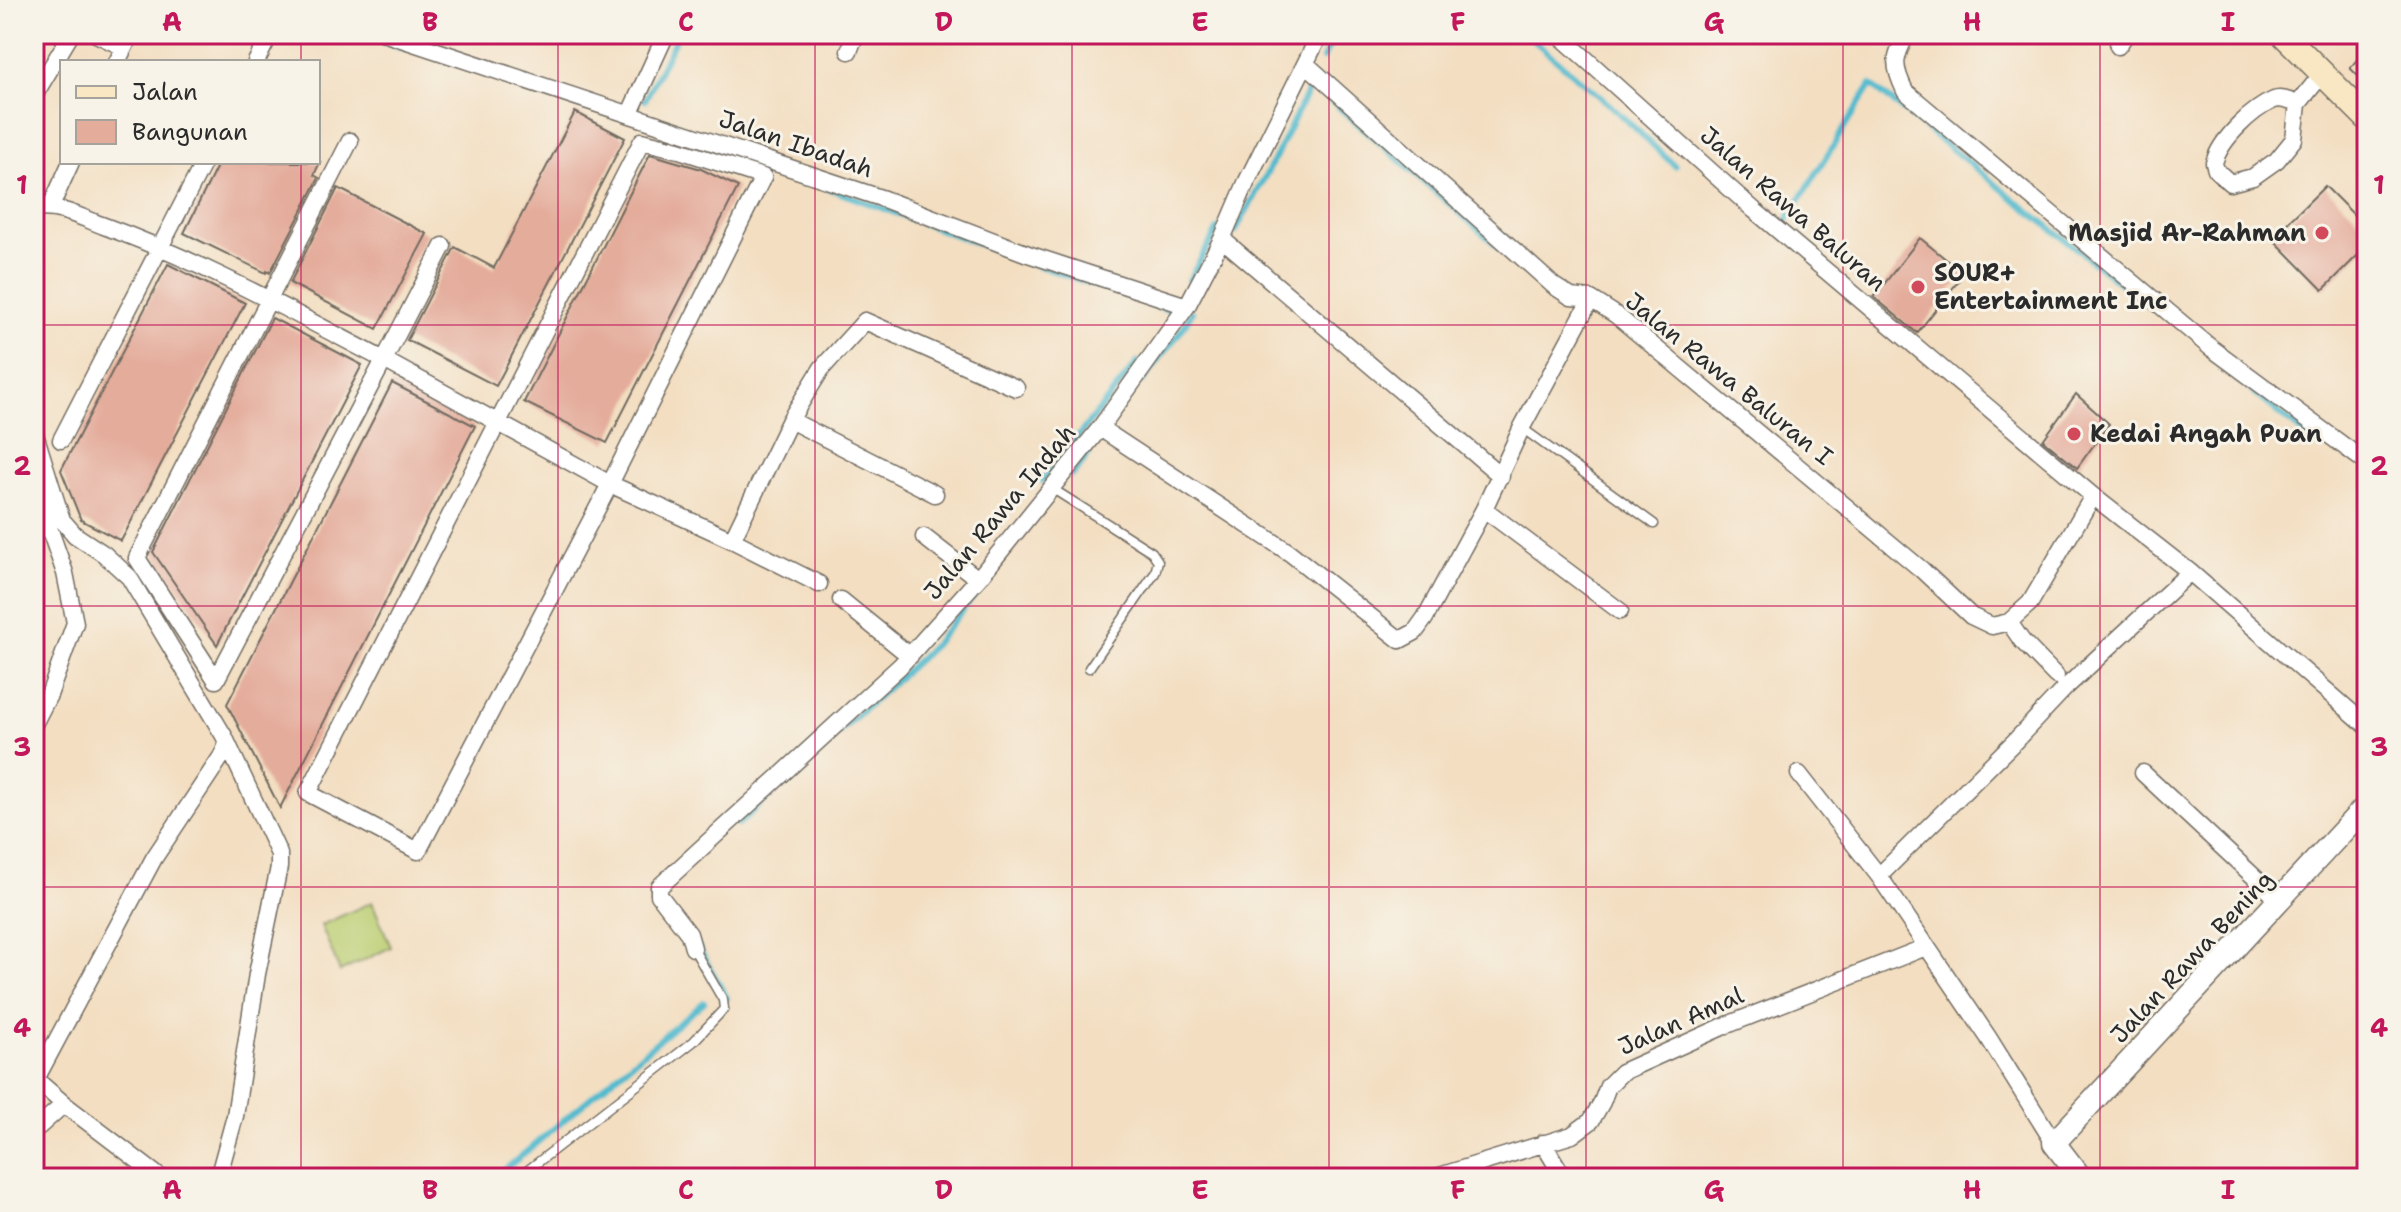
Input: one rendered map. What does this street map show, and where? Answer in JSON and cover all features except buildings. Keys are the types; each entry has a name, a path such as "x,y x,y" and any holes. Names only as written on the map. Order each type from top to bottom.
{"main road":[{"path":"2283,34 2367,118"}],"street":[{"path":"96,34 124,48"},
{"path":"257,60 270,34"},
{"name":"Jalan Ibadah","path":"386,34 425,39 881,198 1028,254 1187,306"},
{"path":"630,113 666,34"},
{"path":"849,51 856,34"},
{"name":"Jalan Rawa Baluran","path":"1558,34 1754,210 2093,496 2190,572 2367,726"},
{"path":"1907,34 1894,68 1905,91 2210,347 2367,463"},
{"path":"34,96 69,35"},
{"name":"Jalan Rawa Indah","path":"693,948 689,934 659,895 659,887 910,656 1053,489 1100,428 1187,306 1306,64 1315,35"},
{"name":"Jalan Rawa Baluran I","path":"1306,64 1554,286 1571,297 1591,299 1616,315 1911,560 1971,616 1992,626 2009,622"},
{"path":"2298,104 2274,100 2246,121 2217,153 2214,163 2222,177 2230,183 2253,177 2277,160 2294,139 2298,104 2322,74"},
{"path":"350,141 137,558 216,680 443,246"},
{"path":"642,141 763,177 610,484 418,851 308,793 496,422 642,141"},
{"path":"70,164 42,208 160,247 384,360 610,484 819,584"},
{"path":"61,440 203,164"},
{"path":"1222,239 1501,476"},
{"path":"1100,428 1290,553 1400,640 1415,632 1425,618 1591,299"},
{"path":"732,540 790,420 822,368 865,321 1016,388"},
{"path":"790,420 935,494"},
{"path":"34,431 62,520 75,535 104,554 129,577 227,744 279,854 235,1116 218,1178"},
{"path":"34,485 65,573 75,623 49,695 34,724"},
{"path":"2056,676 2022,641 2009,622 2030,603 2093,496"},
{"path":"1484,509 1620,611"},
{"path":"924,537 978,579"},
{"path":"1879,876 2065,688 2190,572"},
{"path":"841,600 910,656"},
{"path":"161,1178 35,1078 154,858 227,744"},
{"path":"2143,773 2280,901"},
{"path":"1799,774 1879,876 1988,1037 2054,1143 2081,1178"},
{"name":"Jalan Rawa Bening","path":"2054,1143 2367,806"},
{"name":"Jalan Amal","path":"1433,1178 1572,1135 1591,1121 1608,1086 1622,1072 1722,1027 1926,947"},
{"path":"34,1131 64,1104"},
{"path":"1543,1143 1564,1178"}],"lane":[{"path":"1522,427 1654,524"},
{"path":"1053,489 1152,552 1158,561 1155,573 1089,668"},
{"path":"528,1170 693,1042 724,1009 723,1000 693,948"}],"green space":[{"path":"372,902 391,947 340,972 321,925"}],"waterway":[{"path":"357,34 403,48"},
{"path":"645,100 678,34"},
{"path":"1323,59 1335,34"},
{"path":"1526,34 1611,106 1675,166"},
{"path":"1235,232 1312,82"},
{"path":"1311,83 1535,279"},
{"path":"1783,227 1871,85 2155,311"},
{"path":"827,188 1173,312 1170,317"},
{"path":"1189,280 1218,229"},
{"path":"1553,294 1572,310"},
{"path":"1143,381 1192,312"},
{"path":"2213,359 2318,445"},
{"path":"1042,481 1138,362"},
{"path":"1072,476 1089,454"},
{"path":"738,825 933,646 979,590"},
{"path":"697,945 727,998"},
{"path":"495,1178 704,1002"}],"place":[{"name":"Masjid Ar-Rahman","path":"2322,233"},
{"name":"SOUR+ Entertainment Inc","path":"1918,287"},
{"name":"Kedai Angah Puan","path":"2074,434"}]}
